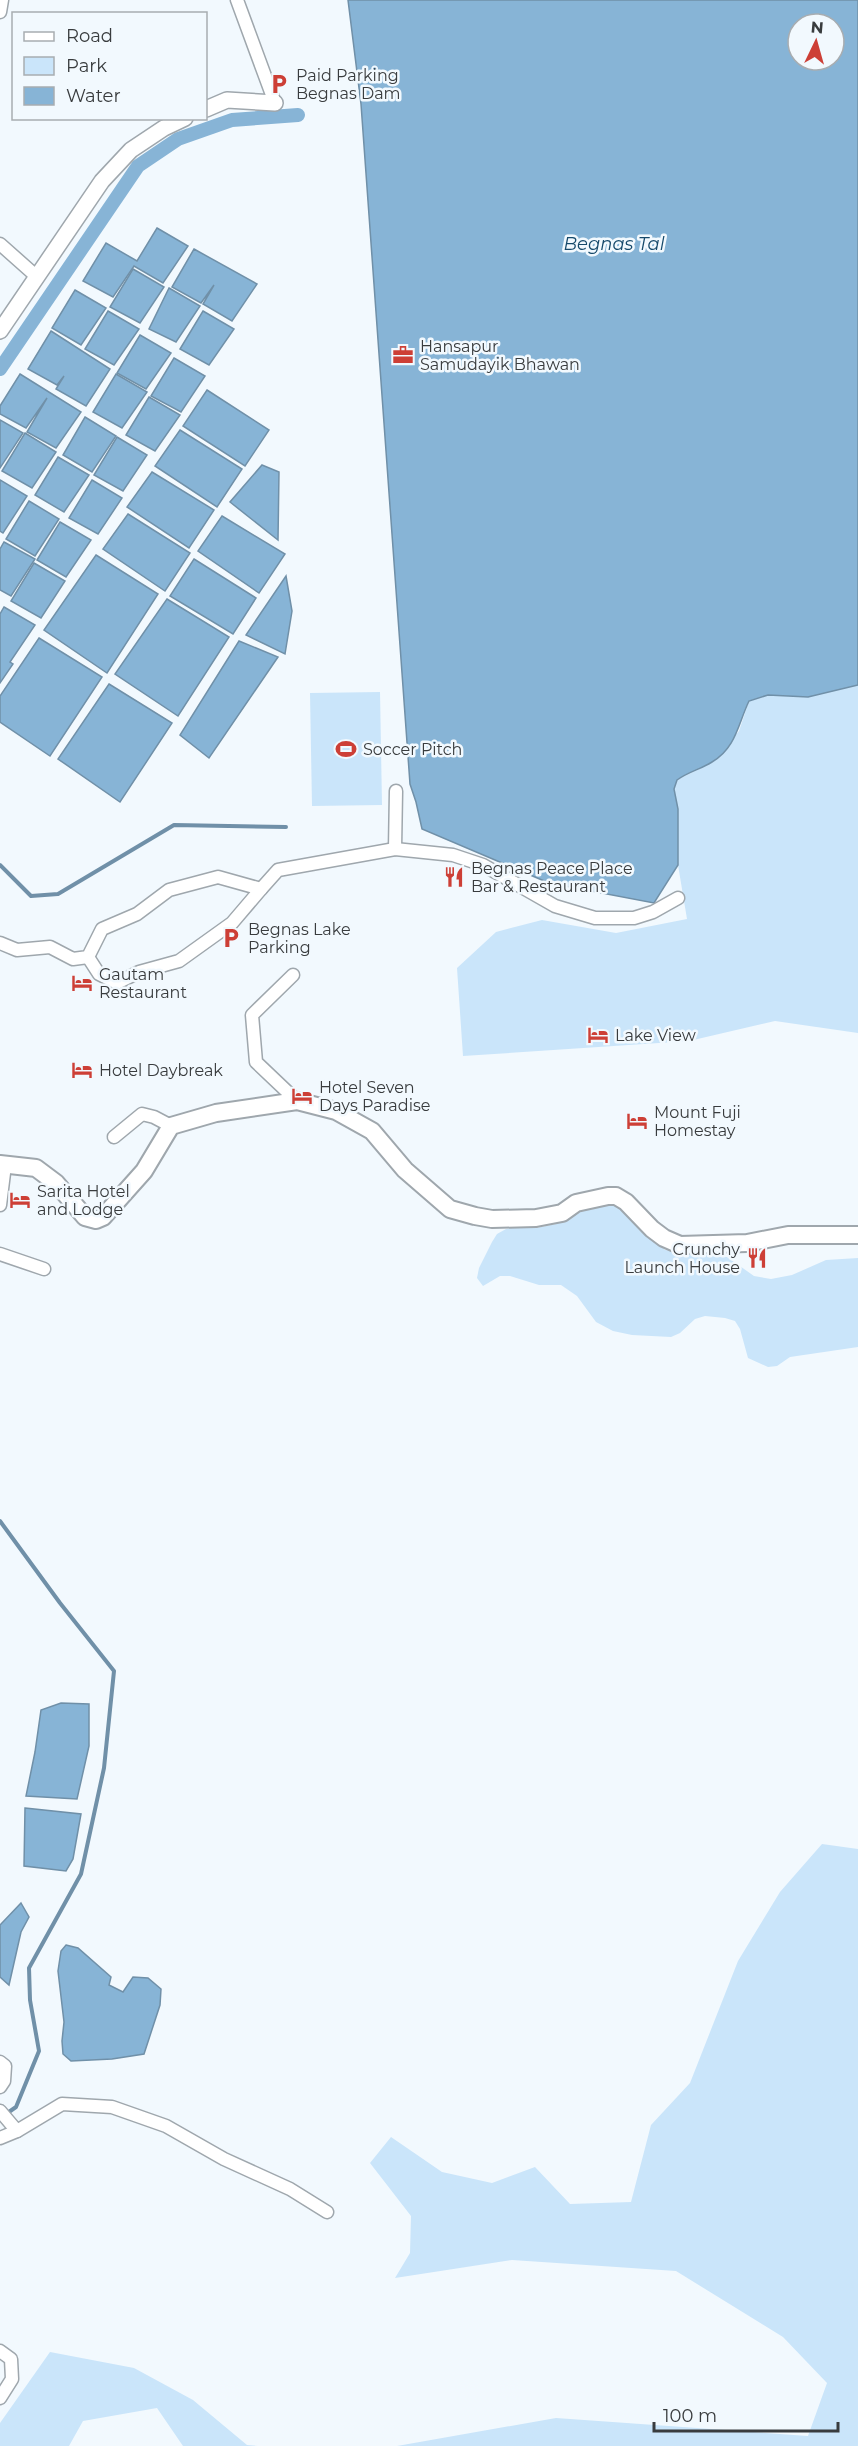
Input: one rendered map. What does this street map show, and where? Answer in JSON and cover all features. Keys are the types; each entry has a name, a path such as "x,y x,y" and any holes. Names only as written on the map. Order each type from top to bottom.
{"main road":[{"path":"3,1164 36,1168 56,1183 85,1217 96,1220 103,1217 144,1171 171,1126 216,1113 297,1101 336,1112 372,1131 405,1170 450,1209 475,1216 492,1219 536,1218 562,1213 576,1203 616,1196 626,1202 652,1229 664,1238 680,1245 747,1243 788,1235 858,1235"}],"street":[{"path":"0,12 2,0"},
{"path":"207,109 227,100 275,103 237,0"},
{"path":"0,331 102,181 131,150 164,128 181,120"},
{"path":"0,244 36,276"},
{"path":"394,849 396,791"},
{"path":"88,957 99,974 117,983 139,972 179,961 232,923 278,870 394,849 453,855 483,865 555,906 595,918 634,918 653,912 678,898"},
{"path":"88,957 102,929 137,914 169,890 218,877 261,889"},
{"path":"0,943 17,950 50,947 73,959 88,957"},
{"path":"293,975 252,1015 256,1062 297,1101"},
{"path":"114,1137 142,1114 154,1117 171,1126"},
{"path":"0,1205 3,1164"},
{"path":"0,1254 44,1269"},
{"path":"0,2062 5,2066 4,2081 0,2087"},
{"path":"0,2138 17,2131 62,2104 112,2107 166,2126 224,2159 290,2188 327,2212"},
{"path":"0,2111 17,2131"},
{"path":"0,2351 12,2359 12,2379 0,2398"}],"green space":[{"path":"858,685 858,1033 775,1021 689,1041 463,1056 457,968 496,932 542,920 616,933 687,919 678,865 678,809 674,789 677,780 713,762 739,731 749,701 768,695 808,697"},
{"name":"Soccer Pitch","path":"380,692 382,805 312,806 310,693"},
{"path":"611,1204 621,1208 665,1250 727,1257 754,1276 771,1279 792,1275 826,1260 858,1258 858,1347 790,1357 777,1366 768,1367 748,1358 740,1329 735,1321 705,1316 695,1319 680,1333 671,1337 632,1335 613,1331 596,1322 577,1296 561,1285 539,1285 510,1276 500,1276 483,1286 477,1278 479,1268 492,1242 497,1234 506,1229 536,1228 556,1224 571,1211"},
{"path":"822,1844 858,1849 858,2446 397,2446 556,2418 808,2436 827,2383 783,2337 676,2271 512,2260 395,2278 410,2253 411,2216 370,2163 391,2137 442,2172 492,2183 535,2167 570,2204 631,2202 651,2125 690,2083 738,1961 780,1892"},
{"path":"50,2352 134,2368 193,2400 247,2445 258,2446 183,2446 157,2408 83,2421 69,2446 0,2446 0,2423"}],"water":[{"name":"Begnas Tal","path":"348,0 858,0 858,685 808,697 768,695 749,701 726,750 712,762 677,780 674,789 678,809 678,865 654,903 549,883 422,829 410,784 361,104"},
{"path":"157,228 188,246 163,283 134,266 113,297 83,281 106,243 137,261"},
{"path":"194,249 257,284 232,321 203,304 214,285 201,303 172,287"},
{"path":"133,269 164,287 140,323 110,307"},
{"path":"169,288 200,306 176,342 149,329"},
{"path":"75,290 106,308 81,345 52,328"},
{"path":"108,311 139,329 114,365 85,349"},
{"path":"203,311 234,329 209,365 180,349"},
{"path":"51,331 110,369 86,406 56,389 64,376 57,385 28,369"},
{"path":"140,335 171,353 146,389 117,373"},
{"path":"174,358 205,376 181,412 151,396"},
{"path":"20,374 81,412 56,448 27,432 47,398 26,428 0,414 0,406"},
{"path":"116,374 147,392 122,428 93,412"},
{"path":"207,390 269,430 245,466 183,426"},
{"path":"149,397 180,415 155,451 126,435"},
{"path":"85,417 116,436 92,472 63,455"},
{"path":"0,420 23,433 0,468"},
{"path":"180,430 242,469 217,507 155,466"},
{"path":"25,433 56,452 32,488 2,471"},
{"path":"117,437 147,455 123,491 94,475"},
{"path":"58,457 89,475 64,512 35,495"},
{"path":"262,465 279,472 278,540 230,502"},
{"path":"152,472 214,510 189,548 127,507"},
{"path":"0,480 27,496 3,533 0,531"},
{"path":"92,480 122,498 98,534 69,518"},
{"path":"29,501 59,519 35,556 6,539"},
{"path":"128,514 190,553 165,591 103,549"},
{"path":"222,516 285,554 259,593 198,551"},
{"path":"60,522 91,540 66,577 37,560"},
{"path":"4,542 35,559 11,596 0,590 0,549"},
{"path":"96,555 158,594 107,673 44,630"},
{"path":"194,559 256,598 233,634 170,596"},
{"path":"34,563 65,581 41,618 11,601"},
{"path":"286,576 292,611 285,654 246,635"},
{"path":"167,599 229,637 178,716 115,674"},
{"path":"4,607 35,625 10,662 13,664 0,683 0,614"},
{"path":"39,638 102,677 50,756 0,722 0,696"},
{"path":"239,641 278,657 209,758 180,735"},
{"path":"109,684 172,723 120,802 58,759"},
{"path":"61,1703 89,1704 89,1746 77,1799 26,1796 41,1710"},
{"path":"25,1808 81,1814 73,1859 66,1871 24,1866"},
{"path":"21,1903 29,1917 21,1932 9,1985 0,1977 0,1925"},
{"path":"66,1945 78,1948 111,1977 109,1985 123,1992 133,1977 148,1978 161,1989 160,2005 144,2054 112,2059 71,2061 63,2054 64,2022 58,1971 61,1951"}],"waterway":[{"path":"0,369 138,166 178,139 232,120 298,115"},
{"path":"0,865 31,896 58,894 174,825 286,827"},
{"path":"0,1521 60,1603 114,1671 104,1768 81,1874 29,1968 30,2000 39,2051 16,2107 6,2114"}],"place":[{"name":"Paid Parking Begnas Dam","path":"279,84"},
{"name":"Hansapur Samudayik Bhawan","path":"403,355"},
{"name":"Soccer Pitch","path":"346,749"},
{"name":"Begnas Peace Place Bar & Restaurant","path":"454,877"},
{"name":"Begnas Lake Parking","path":"231,938"},
{"name":"Gautam Restaurant","path":"82,983"},
{"name":"Lake View","path":"598,1035"},
{"name":"Hotel Daybreak","path":"82,1070"},
{"name":"Hotel Seven Days Paradise","path":"302,1096"},
{"name":"Mount Fuji Homestay","path":"637,1121"},
{"name":"Sarita Hotel and Lodge","path":"20,1200"},
{"name":"Crunchy Launch House","path":"757,1258"}]}
